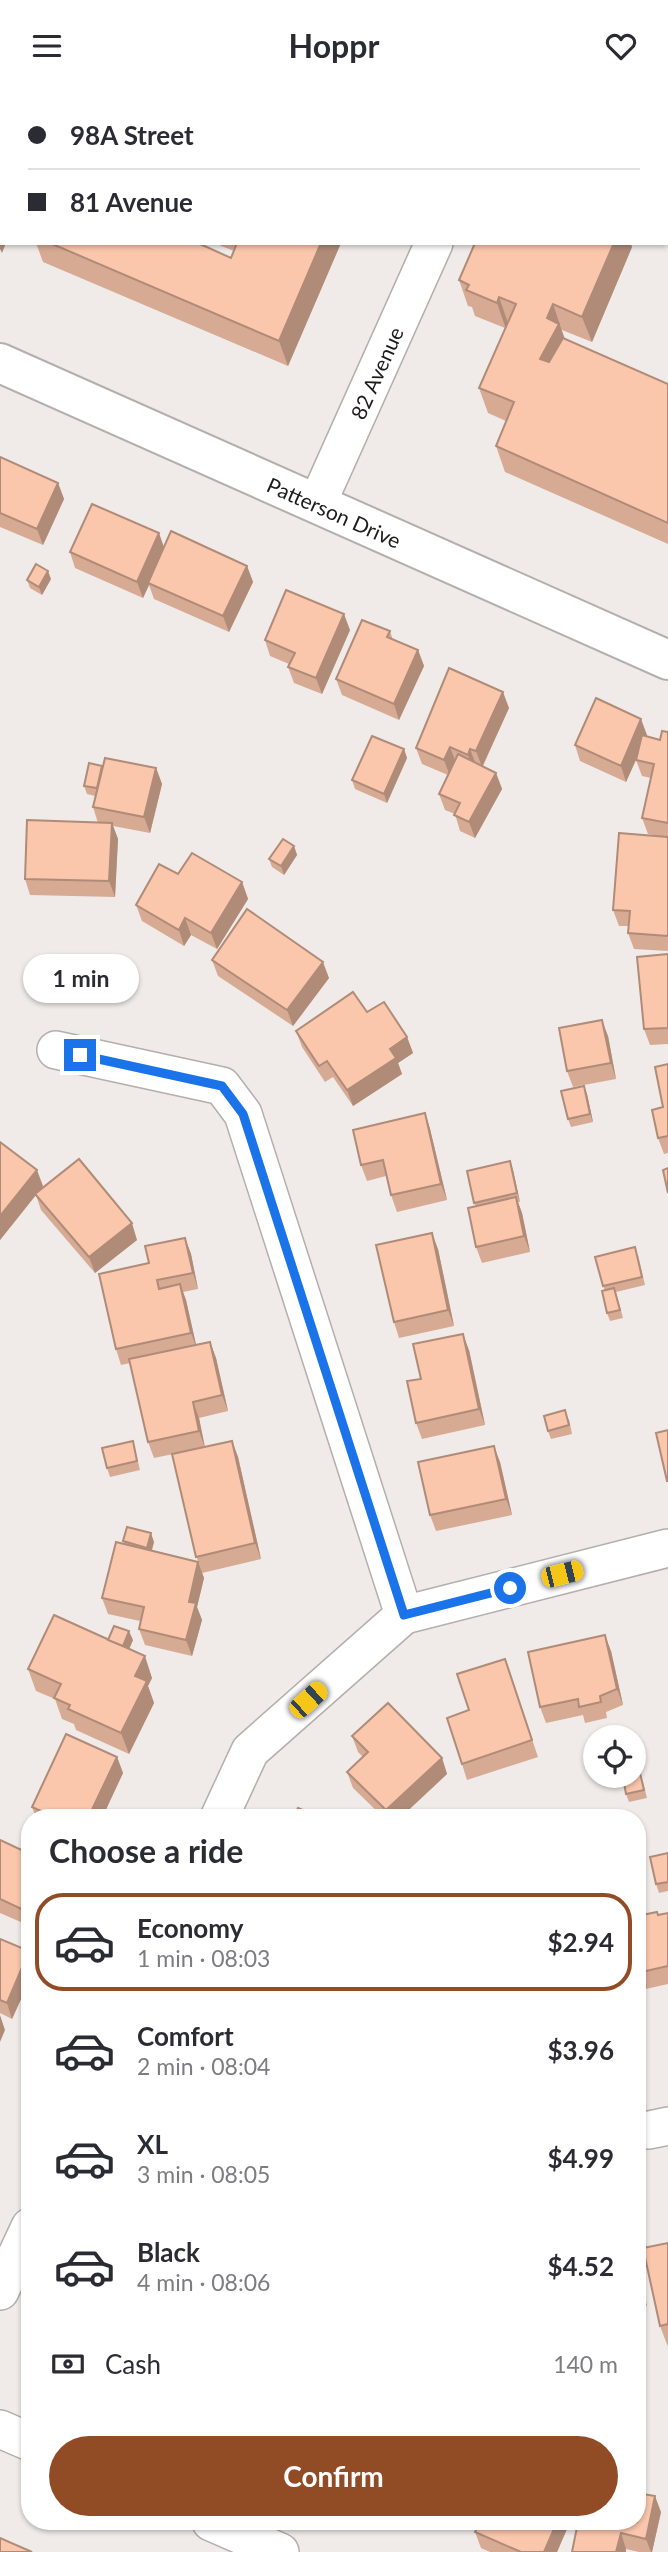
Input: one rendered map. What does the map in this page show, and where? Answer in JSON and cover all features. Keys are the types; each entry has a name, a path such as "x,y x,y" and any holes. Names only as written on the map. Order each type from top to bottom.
{"street":[{"name":"82 Avenue","path":"317,504 433,245"},
{"name":"Patterson Drive","path":"0,363 668,660"},
{"path":"56,1049 222,1086 243,1114 404,1615"},
{"path":"223,1809 250,1751 404,1615 668,1548"},
{"path":"0,2291 21,2246"},
{"path":"0,2429 21,2438"},
{"path":"229,2530 280,2552"}],"building":[{"path":"55,245 202,245 231,258 236,245 320,245 279,341"},
{"path":"474,245 613,245 582,317 553,304 547,318 559,324 540,359 549,362 563,338 668,384 668,523 496,446 514,402 479,388 516,304 499,297 497,303 466,290 469,285 459,280"},
{"path":"0,457 58,483 37,529 0,513"},
{"path":"92,504 159,533 137,582 70,552"},
{"path":"171,531 247,566 223,616 148,583"},
{"path":"36,564 48,571 39,587 27,580"},
{"path":"286,590 344,614 316,678 288,667 295,653 265,640"},
{"path":"362,620 390,631 387,637 418,650 394,704 336,679"},
{"path":"449,668 503,692 476,751 470,749 468,755 450,747 444,760 416,748"},
{"path":"596,698 641,719 621,766 575,745"},
{"path":"662,731 668,732 668,823 642,818 654,764 636,760 642,735 660,740"},
{"path":"372,736 404,749 384,794 352,780"},
{"path":"458,754 496,773 469,822 454,815 460,803 439,794"},
{"path":"105,758 156,768 144,817 93,807"},
{"path":"89,763 102,766 97,788 84,786"},
{"path":"27,820 112,823 109,881 25,879"},
{"path":"619,833 668,837 668,936 628,933 630,911 613,910"},
{"path":"283,839 294,846 281,866 269,859"},
{"path":"192,853 242,882 211,933 185,918 179,930 136,905 159,864 178,874"},
{"path":"247,909 323,962 287,1010 212,960"},
{"path":"668,954 668,1028 644,1029 637,957"},
{"path":"353,992 367,1012 384,1002 407,1037 390,1049 396,1058 347,1090 327,1061 319,1066 296,1031"},
{"path":"602,1020 611,1063 567,1071 559,1028"},
{"path":"668,1064 668,1136 658,1138 652,1110 663,1107 655,1067"},
{"path":"584,1086 590,1114 568,1119 561,1091"},
{"path":"425,1113 441,1184 391,1195 383,1160 361,1165 353,1130"},
{"path":"0,1142 37,1170 0,1216"},
{"path":"79,1159 132,1223 89,1257 35,1194"},
{"path":"510,1161 517,1193 474,1203 467,1171"},
{"path":"668,1168 668,1193 663,1170"},
{"path":"516,1197 524,1236 476,1247 468,1208"},
{"path":"432,1233 448,1310 394,1322 376,1245"},
{"path":"185,1238 193,1273 157,1280 159,1289 180,1284 191,1333 116,1349 99,1274 149,1263 145,1246"},
{"path":"635,1247 642,1277 603,1286 595,1257"},
{"path":"614,1288 620,1310 607,1313 602,1291"},
{"path":"463,1334 479,1409 416,1423 407,1381 421,1379 413,1344"},
{"path":"210,1342 222,1395 193,1402 199,1431 148,1442 129,1359"},
{"path":"565,1410 569,1425 548,1431 544,1416"},
{"path":"668,1430 668,1481 667,1481 656,1433"},
{"path":"133,1441 137,1461 107,1468 102,1448"},
{"path":"232,1441 255,1543 196,1557 172,1454"},
{"path":"494,1446 506,1499 430,1515 418,1462"},
{"path":"127,1527 151,1533 147,1548 123,1541"},
{"path":"116,1542 198,1562 189,1602 196,1603 186,1640 139,1629 144,1607 102,1598"},
{"path":"54,1615 145,1656 135,1676 147,1681 121,1733 68,1709 70,1705 54,1698 61,1684 28,1669"},
{"path":"114,1626 129,1631 123,1646 108,1640"},
{"path":"605,1635 617,1689 600,1696 601,1702 579,1707 578,1699 540,1707 528,1652"},
{"path":"505,1659 532,1740 462,1764 447,1718 469,1710 457,1674"},
{"path":"388,1703 442,1758 385,1809 347,1772 368,1752 352,1736"},
{"path":"66,1734 117,1757 92,1809 32,1807"},
{"path":"625,1788 644,1788 644,1790 626,1794"},
{"path":"0,1840 21,1850 21,1909 0,1899"},
{"path":"668,1853 668,1882 656,1884 650,1857"},
{"path":"668,1913 668,1966 646,1971 646,1914"},
{"path":"0,1939 21,1948 21,1970 7,2003 0,2000"},
{"path":"668,2243 668,2324 660,2326 646,2262 646,2247"},
{"path":"646,2494 655,2496 646,2539 621,2533 616,2552 572,2552 576,2530 646,2530"},
{"path":"554,2530 544,2552 521,2552 475,2532"},
{"path":"0,2538 32,2552 0,2552"}],"route":[{"path":"80,1055 222,1086 243,1114 404,1615 510,1588"}]}
